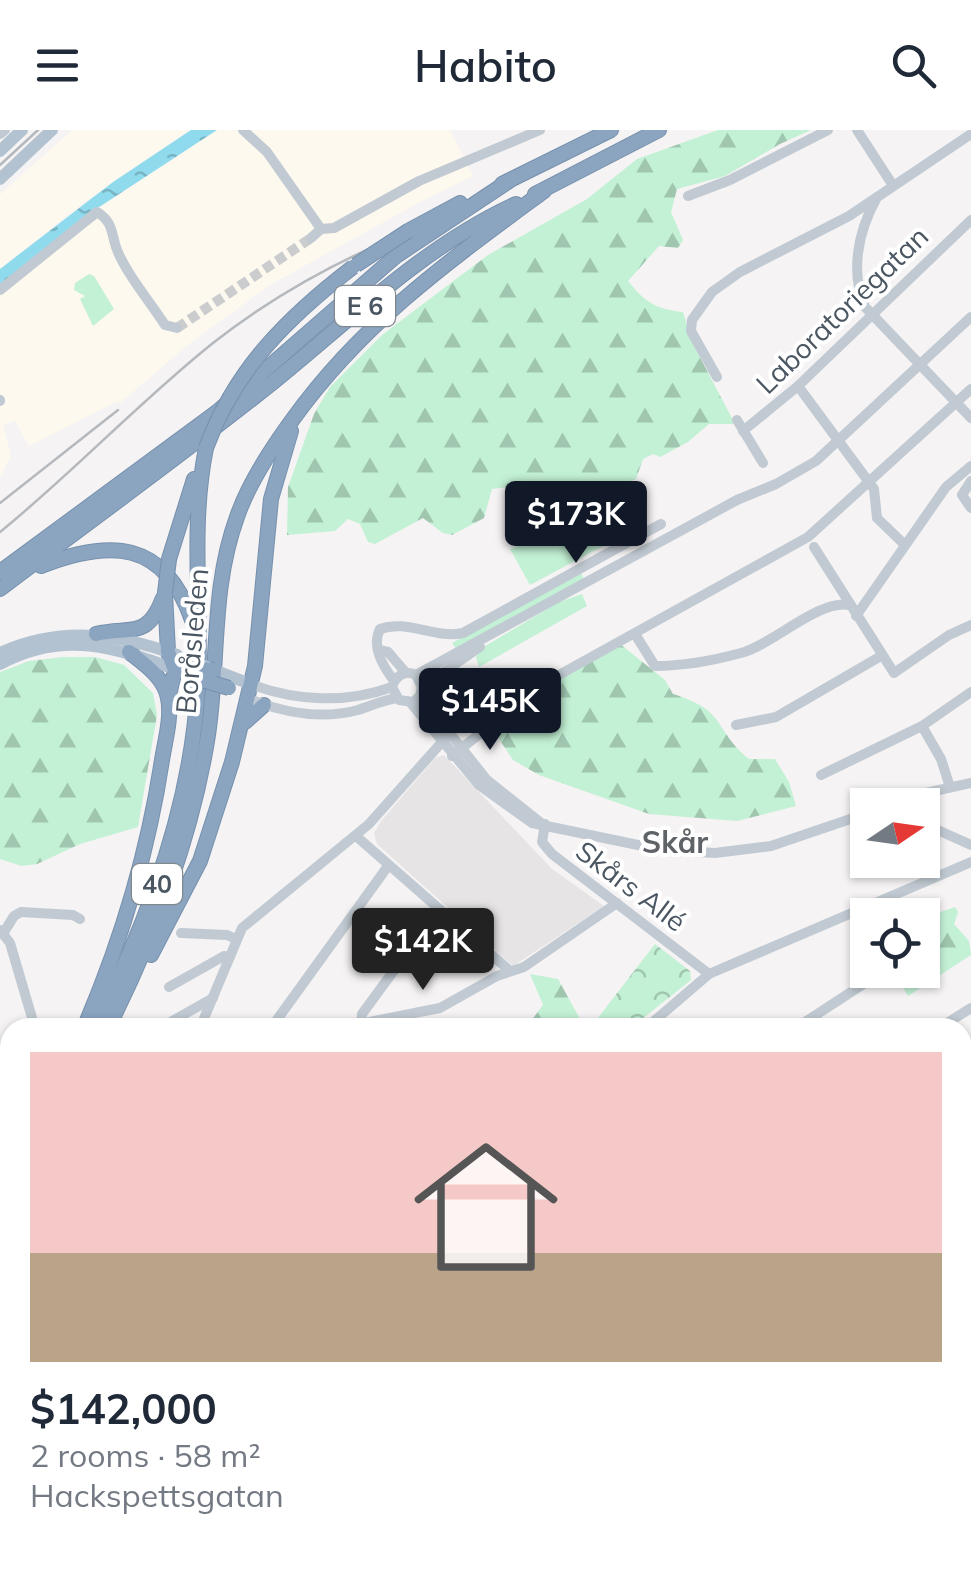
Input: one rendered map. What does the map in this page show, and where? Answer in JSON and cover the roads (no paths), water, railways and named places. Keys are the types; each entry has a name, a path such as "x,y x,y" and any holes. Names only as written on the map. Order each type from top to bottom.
{"highway":[{"name":"E 6","path":"0,572 250,386 396,256 509,181 611,130"},
{"name":"E 6","path":"0,590 202,444 422,261 496,213 659,130"},
{"name":"40","path":"202,444 253,359 331,284 408,231 509,181"},
{"name":"Boråsleden","path":"113,1018 166,895 193,806 208,730 217,602 229,540 248,491 302,407 344,355 408,292 544,190"},
{"path":"124,996 135,984 200,861 222,800 241,727 262,614 272,499 281,459 302,407"},
{"name":"Boråsleden","path":"98,1018 148,908 183,798 194,733 198,646 196,531 202,444"},
{"name":"40","path":"165,593 170,559 199,470"},
{"path":"22,572 98,548 124,551 144,559 175,584 186,602 198,646"},
{"path":"165,593 168,652 181,667 248,691"},
{"path":"96,634 140,630 156,616 165,593"},
{"path":"129,652 158,676 169,699"},
{"path":"88,1018 125,920 147,840 169,699 181,667"},
{"path":"241,727 264,705"}],"main road":[{"path":"0,150 22,130"},
{"path":"0,179 52,130"},
{"path":"0,653 47,637 96,634 168,652"},
{"path":"0,664 32,651 66,644 106,646 181,667"}],"street":[{"path":"244,130 260,144 321,230"},
{"path":"311,238 419,181 540,130"},
{"path":"688,196 720,185 828,130"},
{"path":"857,130 892,184"},
{"path":"718,377 690,331 692,320 712,292 740,272 850,216 971,134"},
{"path":"876,198 858,254 862,299 919,366 971,418"},
{"path":"0,290 98,212 112,228 116,250 165,326 177,328"},
{"name":"Laboratoriegatan","path":"763,463 740,425 798,386 971,220"},
{"path":"248,691 264,705 304,713 360,710 411,674 816,460 971,318"},
{"path":"798,386 874,489 878,518 905,545"},
{"path":"456,752 557,676 811,542 869,482 971,389"},
{"path":"856,616 946,486 971,466"},
{"path":"971,481 962,495 971,508"},
{"path":"394,688 380,659 376,637 380,629 392,624 444,636 463,632 661,524"},
{"path":"811,542 894,673 946,637 971,625"},
{"path":"635,634 654,666 669,665 744,653 828,607 848,605"},
{"path":"418,695 502,629"},
{"path":"379,650 388,652 411,674 440,742 543,824 662,850 715,853 780,844 850,819"},
{"path":"736,725 776,717 881,656"},
{"path":"248,691 306,698 354,696 394,688 418,695 450,733 456,752"},
{"path":"821,775 922,726 971,692"},
{"path":"922,726 942,758 950,787"},
{"path":"205,1018 236,939 250,919 356,836 450,733"},
{"path":"940,789 971,782"},
{"name":"Skårs Allé","path":"543,824 546,848 709,974"},
{"path":"940,831 971,845"},
{"path":"356,836 510,971"},
{"path":"658,1018 709,974 971,862"},
{"path":"278,1018 388,866"},
{"path":"395,1018 434,1011 552,949 617,903"},
{"path":"362,1018 439,909"},
{"path":"33,1018 10,944 2,931 21,912 73,915 80,919"},
{"path":"182,933 236,939"},
{"path":"169,987 224,956 230,957"},
{"path":"811,1018 857,988"},
{"path":"178,1018 214,998"}],"water":[{"path":"191,130 217,130 90,213 0,285 0,269 113,182"}],"tunnel":[{"path":"177,328 311,238"}],"tram line":[{"path":"0,165 38,130"}],"railway":[{"path":"0,532 236,326 306,281 406,233"},
{"path":"0,503 118,410"}],"district":[{"name":"Skår","path":"675,843"}]}
